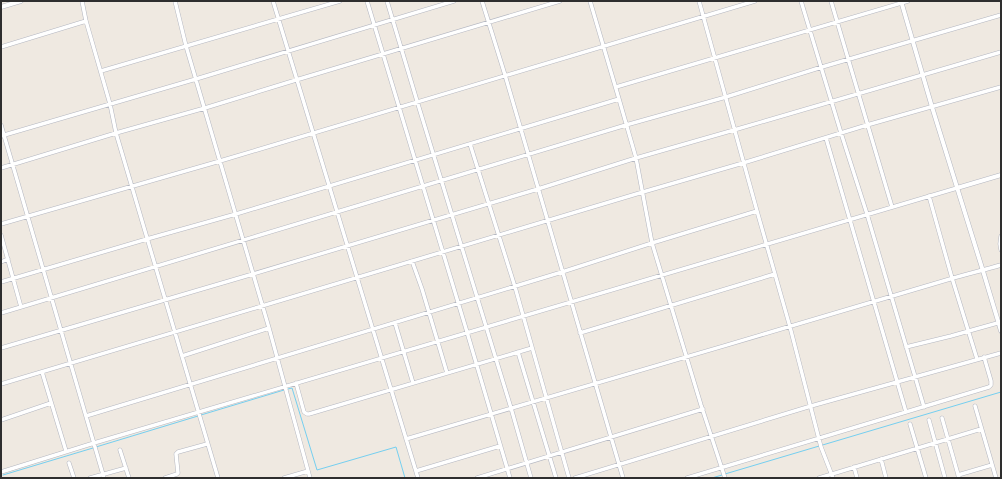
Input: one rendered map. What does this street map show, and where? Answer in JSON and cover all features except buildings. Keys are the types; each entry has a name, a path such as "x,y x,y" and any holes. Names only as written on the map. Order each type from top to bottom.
{"street":[{"path":"1,7 22,1"},
{"path":"82,1 86,21 110,104 116,133 218,478"},
{"path":"175,1 186,46 254,274 310,478"},
{"path":"273,1 418,478"},
{"path":"101,71 340,1"},
{"path":"367,1 434,220 510,478"},
{"path":"388,1 417,102 485,327 496,358 531,478"},
{"path":"2,136 454,1"},
{"path":"482,1 623,478"},
{"path":"1,168 560,1"},
{"path":"590,1 636,158 652,243 725,478"},
{"path":"699,1 790,326 821,447 832,476"},
{"path":"1,224 220,161 755,1"},
{"path":"801,1 867,214 924,407"},
{"path":"830,1 892,207"},
{"path":"616,87 908,1"},
{"path":"901,2 922,75 1000,322 1001,331"},
{"path":"1,313 626,125 726,97 822,67 1001,15"},
{"path":"1,47 86,21"},
{"path":"1,348 254,274 636,158 1001,52"},
{"path":"1,384 867,125 1001,87"},
{"path":"1,282 236,214 619,99"},
{"path":"1,125 2,136 28,217 103,476"},
{"path":"826,138 906,412"},
{"path":"470,144 515,286 569,478"},
{"path":"1,472 66,451 1001,175"},
{"path":"929,196 977,359"},
{"path":"86,416 458,304 757,211"},
{"path":"1,235 21,307"},
{"path":"1001,236 1001,250"},
{"path":"1,262 8,259"},
{"path":"412,261 447,373"},
{"path":"406,439 952,278 1001,265"},
{"path":"580,333 775,274"},
{"path":"395,322 413,383"},
{"path":"906,348 1000,322"},
{"path":"182,356 269,328"},
{"path":"296,383 304,412 307,414 532,348"},
{"path":"518,352 556,478"},
{"path":"575,478 811,406 1001,353"},
{"path":"687,478 989,387 991,385 991,381 984,357"},
{"path":"42,372 66,451"},
{"path":"1,420 51,403"},
{"path":"975,406 996,478"},
{"path":"477,478 703,410"},
{"path":"942,418 959,477 992,465"},
{"path":"929,420 945,478"},
{"path":"910,424 926,478"},
{"path":"819,478 832,476 854,467 981,428"},
{"path":"165,478 178,473 176,454 178,452 208,444"},
{"path":"416,471 500,446"},
{"path":"120,450 129,478"},
{"path":"881,459 886,478"},
{"path":"69,463 74,478"},
{"path":"854,467 857,478"},
{"path":"90,478 103,476 126,468"},
{"path":"284,478 308,470"}],"waterway":[{"path":"288,389 292,388 317,470 396,447 405,478"},
{"path":"201,415 284,390"},
{"path":"725,474 1001,392"},
{"path":"96,447 198,416"},
{"path":"3,475 93,448"},
{"path":"712,478 722,475"}]}
